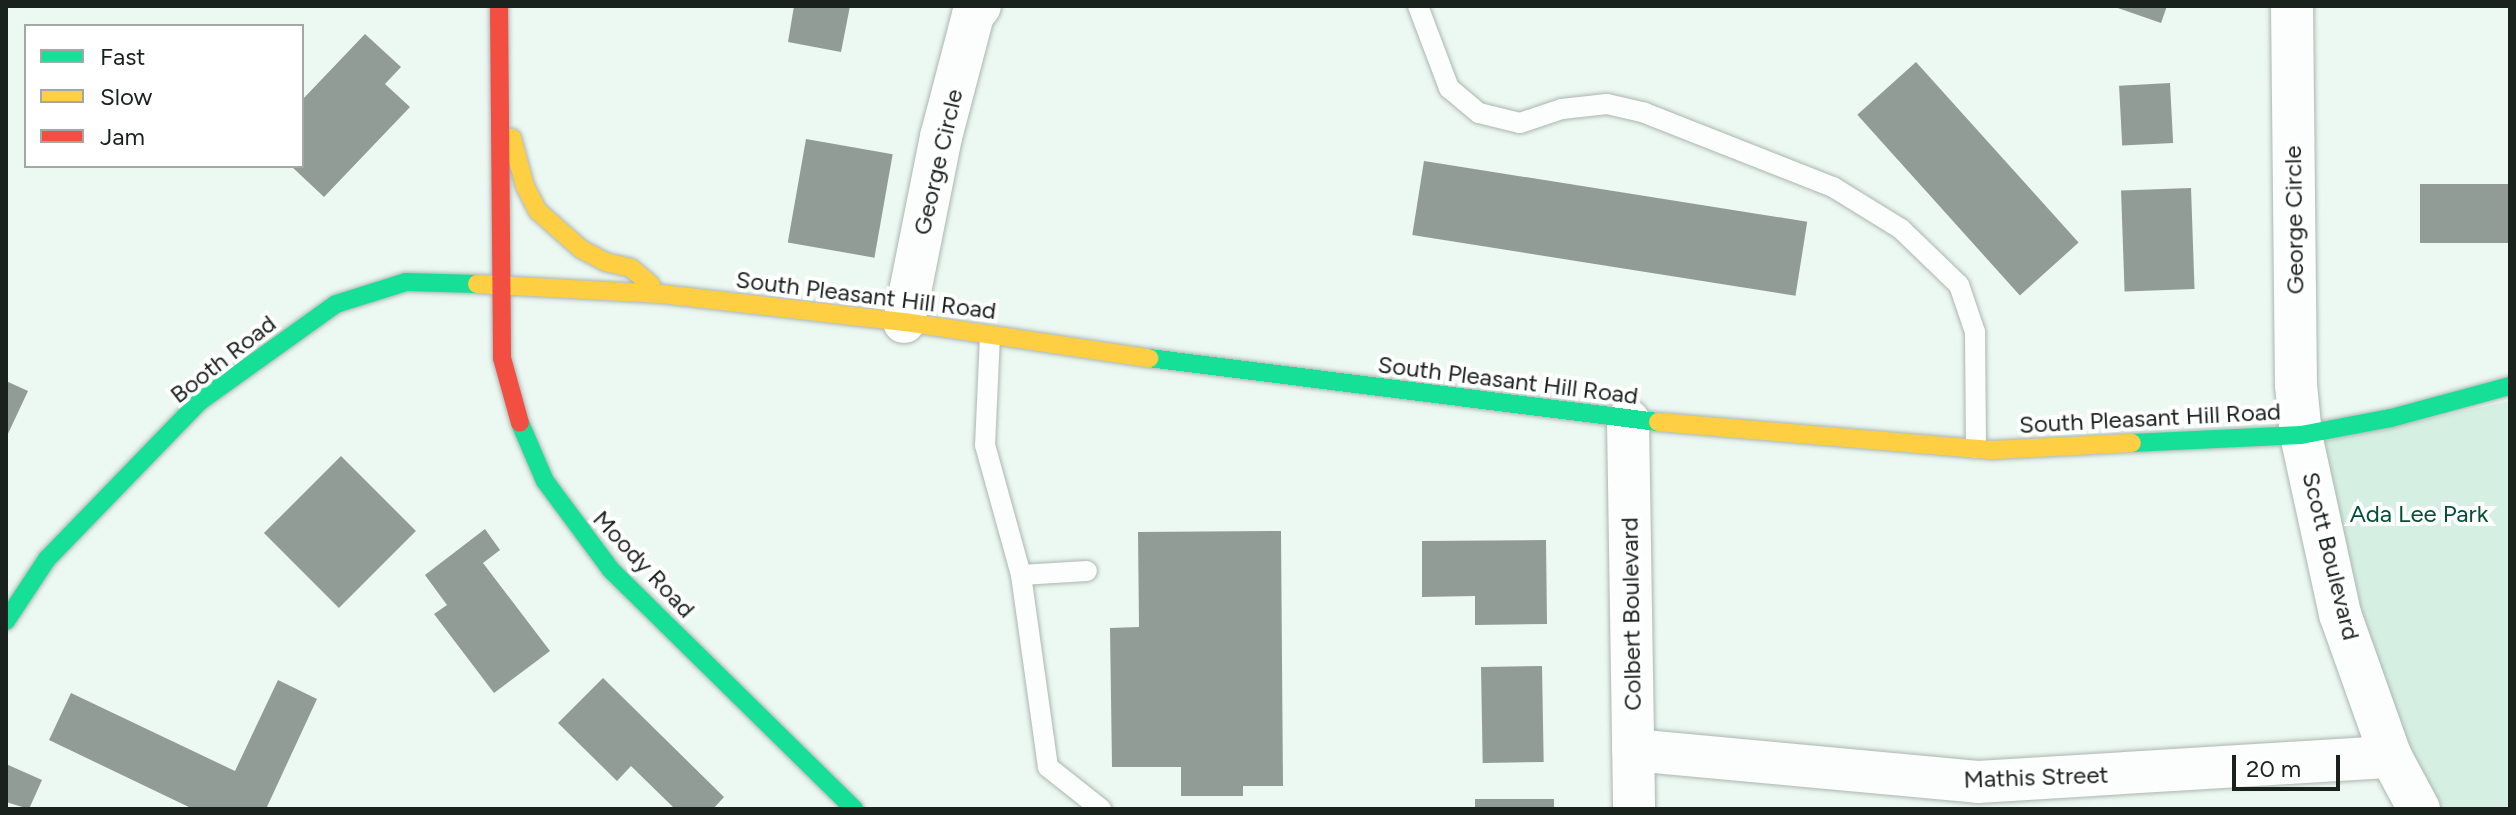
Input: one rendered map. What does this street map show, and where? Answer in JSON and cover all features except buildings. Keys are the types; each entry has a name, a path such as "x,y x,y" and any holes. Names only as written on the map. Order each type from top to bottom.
{"street":[{"name":"Moody Road","path":"499,6 502,358 518,419 545,481 611,570 854,809"},
{"name":"George Circle","path":"904,322 941,137 973,15 980,6"},
{"name":"George Circle","path":"2292,6 2296,385 2301,435"},
{"path":"500,91 525,186 538,211 581,249 605,262 631,268 662,294"},
{"name":"Booth Road","path":"6,621 47,559 199,402 336,304 406,282 500,284"},
{"name":"South Pleasant Hill Road","path":"500,284 662,294 904,322 1628,420 1976,448 2301,435 2391,418 2510,386"},
{"name":"Colbert Boulevard","path":"1628,420 1634,809"},
{"name":"Scott Boulevard","path":"2301,435 2340,614 2391,757 2419,809"},
{"name":"Mathis Street","path":"1633,750 1978,782 2391,757"}],"lane":[{"path":"1418,6 1449,88 1479,113 1520,123 1562,109 1607,104 1645,113 1833,187 1901,229 1959,285 1975,332 1976,448"},
{"path":"990,336 985,445 1021,575 1048,767 1101,809"},
{"path":"1021,575 1087,571"}],"green space":[{"name":"Ada Lee Park","path":"2510,401 2510,809 2427,809 2398,755 2313,444"}],"traffic: fast":[{"path":"6,621 47,559 199,402 336,304 406,282 477,284"},
{"path":"1149,358 1658,422"},
{"path":"2132,443 2301,435 2391,418 2510,386"},
{"path":"520,423 545,481 611,570 854,809"}],"traffic: slow":[{"path":"512,138 525,186 538,211 581,249 605,262 631,268 651,285"},
{"path":"477,284 662,294 904,322 1149,358"},
{"path":"1658,422 1994,450 2132,443"}],"traffic: jam":[{"path":"499,6 502,358 520,423"}]}
